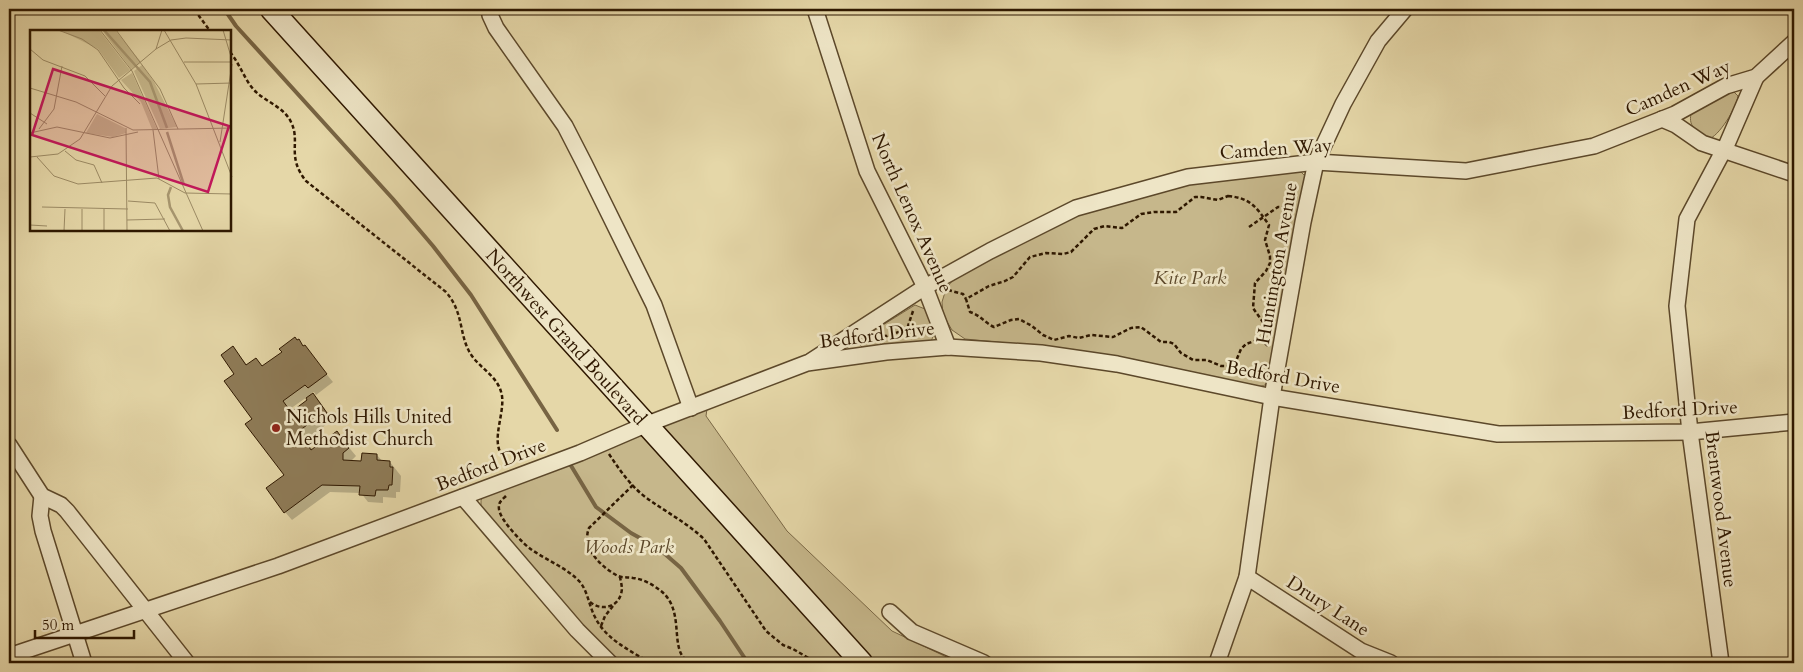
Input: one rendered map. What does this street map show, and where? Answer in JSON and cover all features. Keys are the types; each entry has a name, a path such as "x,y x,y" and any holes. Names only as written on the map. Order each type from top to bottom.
{"street":[{"name":"Northwest Grand Boulevard","path":"271,9 862,663"},
{"path":"489,9 496,28 564,126 584,163 654,305 691,408"},
{"name":"North Lenox Avenue","path":"815,9 867,171 948,347"},
{"name":"Huntington Avenue","path":"1217,663 1247,577 1272,397 1316,162 1342,104 1378,42 1405,9"},
{"name":"Camden Way","path":"807,363 921,289 990,251 1076,208 1188,177 1316,162 1466,171 1594,146 1675,114 1726,86 1756,77 1794,42"},
{"name":"Brentwood Avenue","path":"1721,663 1690,432 1677,306 1687,219 1756,77"},
{"path":"1662,119 1676,125 1702,143 1794,174"},
{"name":"Bedford Drive","path":"9,656 278,566 580,453 645,425 807,363 886,352 948,347 1041,353 1117,364 1272,397 1498,434 1690,432 1794,422"},
{"path":"9,445 42,496 67,511 187,663"},
{"path":"42,496 40,516 43,531 84,663"},
{"path":"463,497 577,630 610,663"},
{"name":"Drury Lane","path":"1247,577 1362,651 1391,663"},
{"path":"890,612 912,632 984,663"}],"path":[{"path":"196,9 209,30"},
{"path":"231,53 255,91 284,112 290,120 293,128 296,163 306,181 446,292 454,301 468,349 499,386 502,401 498,446 506,460 514,464"},
{"path":"1201,196 1218,200 1228,196 1235,197 1253,204 1262,216 1269,225 1265,240 1270,263 1266,271 1255,283 1253,308 1255,314 1265,325 1266,332 1260,339 1246,344 1241,349 1236,361 1228,366 1221,366 1207,360 1193,360 1181,352 1174,344 1160,342 1141,327 1131,328 1112,337 1091,335 1080,338 1069,336 1054,340 1042,335 1032,326 1018,319 994,327 980,316 970,312 966,299 989,286 1013,277 1030,257 1046,252 1063,254 1071,252 1094,230 1105,226 1122,228 1141,214 1176,212 1182,209 1190,200 1201,196"},
{"path":"1249,227 1262,216 1278,207 1299,208 1305,214"},
{"path":"907,329 921,289"},
{"path":"863,327 880,335 893,334 907,329"},
{"path":"907,329 928,348"},
{"path":"604,443 608,452 633,485 656,505 693,529 704,540 766,631 783,645 818,663"},
{"path":"633,485 594,522 586,535 591,550 603,566 620,577 644,580 666,596 672,604 675,615 678,647 686,661 690,663"},
{"path":"508,494 500,501 499,508 506,522 530,549 572,575 580,583 595,619 601,626 620,645 650,663"},
{"path":"601,626 605,616 621,596 620,577"},
{"path":"589,601 599,607 610,607 615,604"}],"green space":[{"path":"1733,91 1738,96 1737,101 1722,128 1708,139 1697,132 1691,123 1691,114"},
{"name":"Kite Park","path":"1296,170 1305,176 1306,183 1291,244 1270,379 1263,386 1257,387 1039,346 965,339 952,330 943,315 942,302 946,289 952,281 1046,228 1127,197 1172,186"},
{"path":"915,305 925,309 932,321 934,332 931,341 863,348 859,344 862,338"},
{"path":"707,409 706,416 787,531 892,631 959,663 873,663 663,433 665,425"},
{"name":"Woods Park","path":"634,435 643,436 850,663 621,663 574,615 481,506 481,500 485,495"}],"building":[{"name":"Nichols Hills United Methodist Church","path":"295,337 297,340 299,339 303,346 305,345 327,374 308,388 305,385 283,401 291,412 313,393 327,413 321,418 319,416 299,431 311,450 337,431 349,448 343,453 343,460 361,461 362,453 377,454 377,460 390,461 390,467 393,467 392,485 389,485 388,490 376,490 375,496 359,495 360,486 322,485 284,513 266,488 284,475 245,424 252,419 224,381 234,374 221,355 233,346 246,365 256,358 262,366 282,352 279,349"}],"waterway":[{"path":"230,9 227,13 236,26 393,199 433,246 471,295 557,430"},
{"path":"570,464 596,507 631,533 658,548 681,568 748,663"}],"place":[{"name":"Nichols Hills United Methodist Church","path":"276,428"}]}
